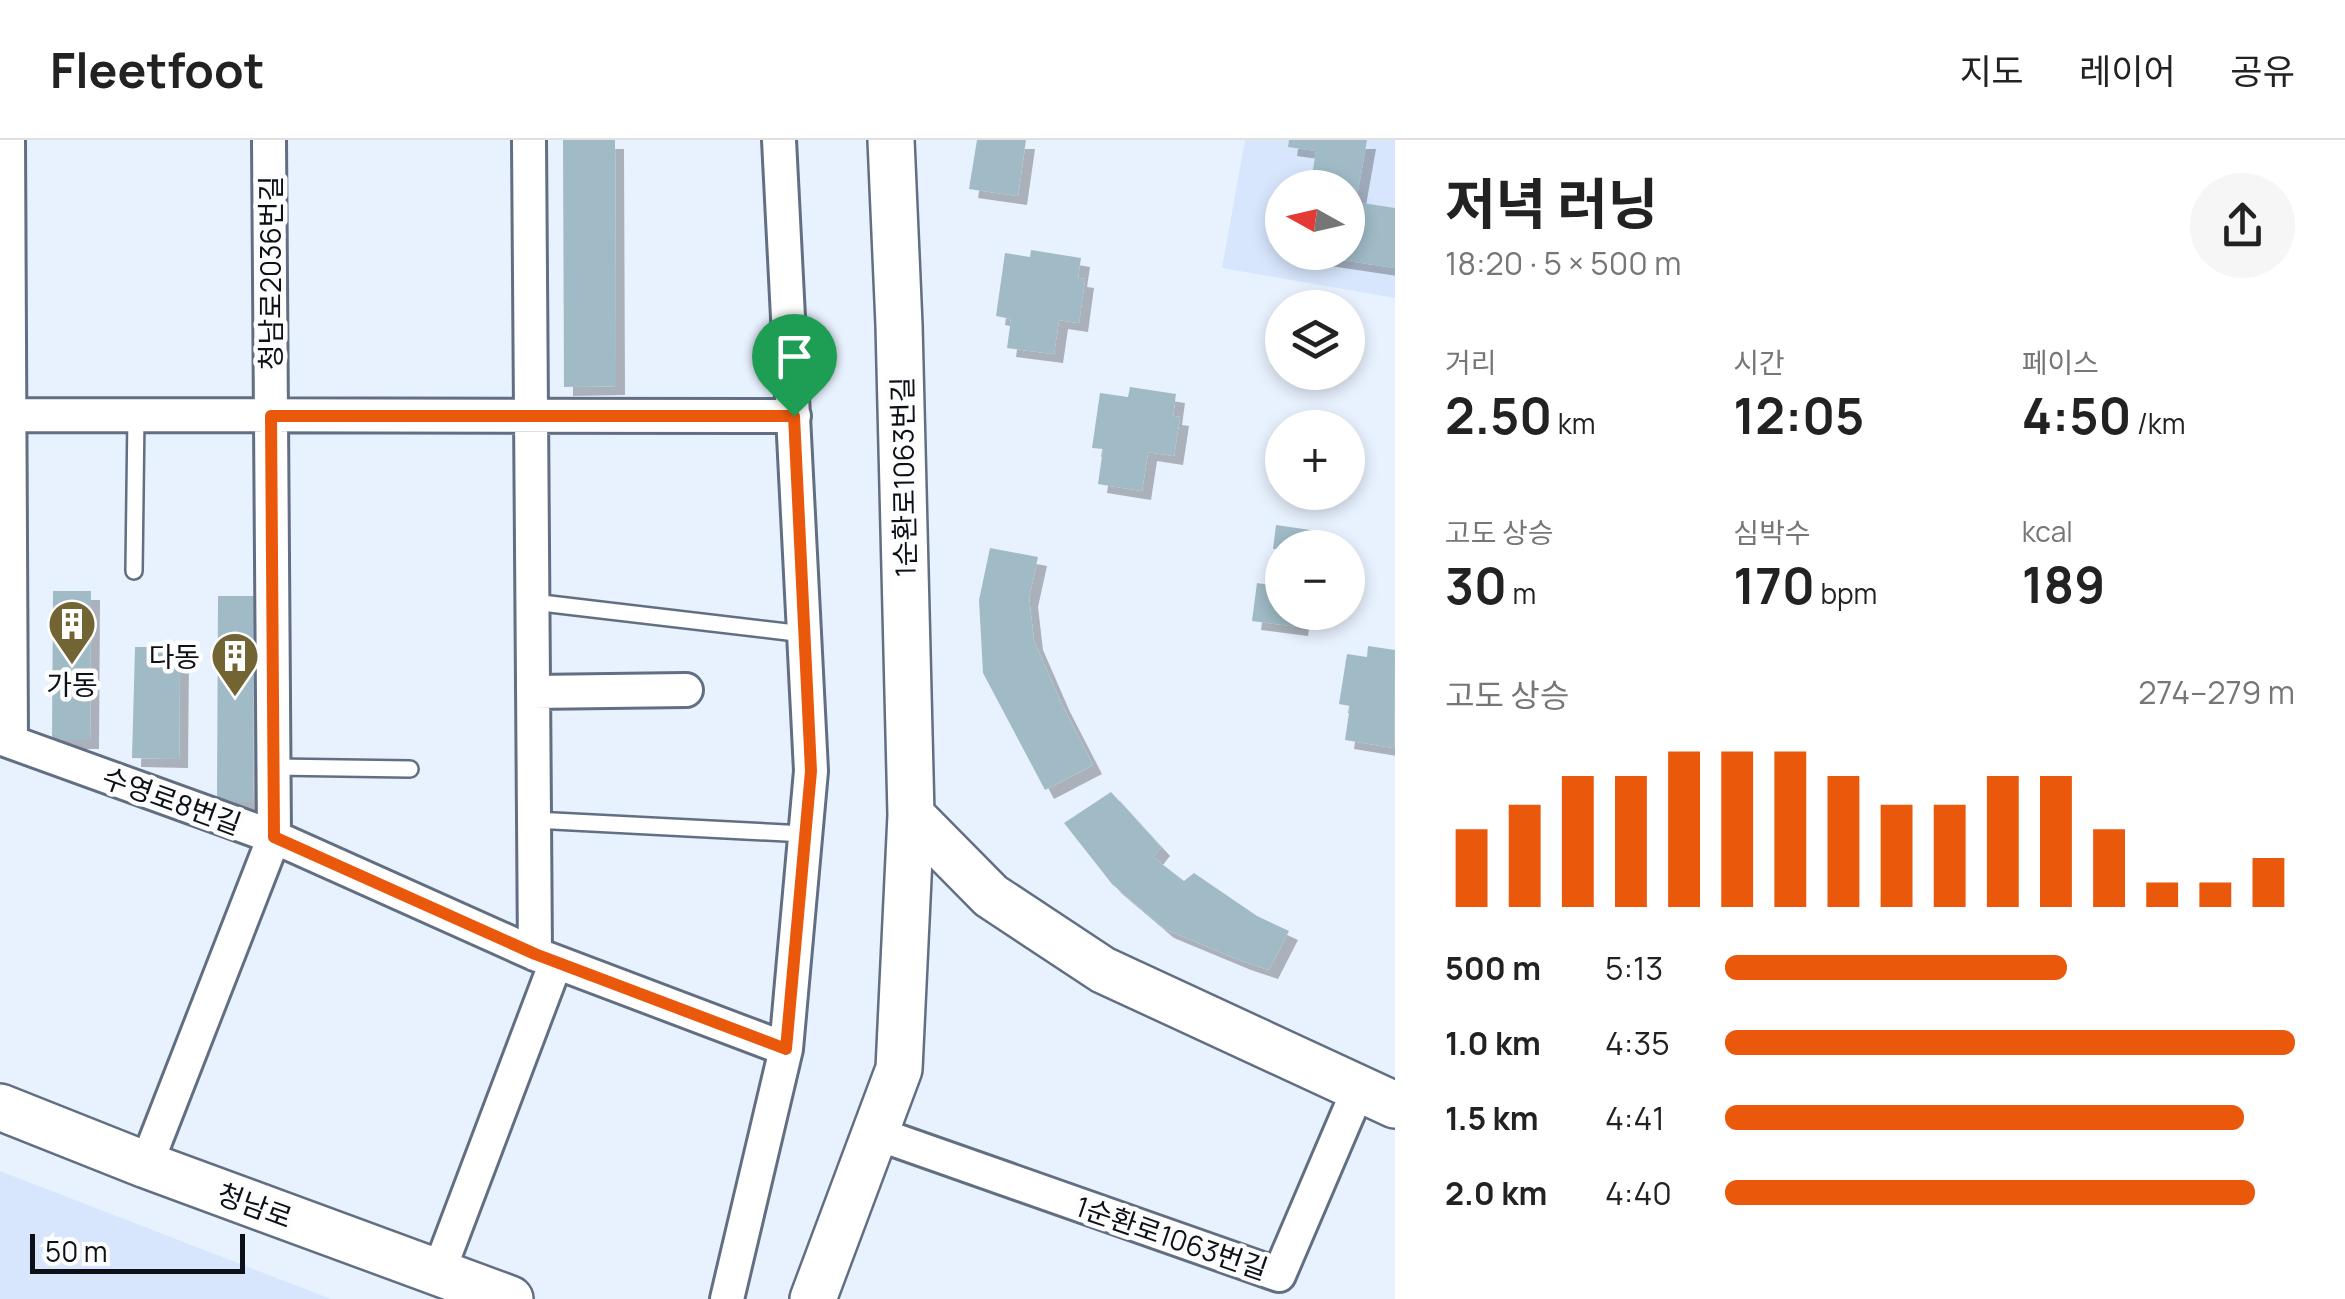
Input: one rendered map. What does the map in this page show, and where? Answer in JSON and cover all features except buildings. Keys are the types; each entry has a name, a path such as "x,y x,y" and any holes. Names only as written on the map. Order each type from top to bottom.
{"street":[{"path":"5,740 8,140"},
{"name":"청남로2036번길","path":"146,1166 274,837 269,140"},
{"path":"439,1271 546,958 534,820 530,140"},
{"path":"727,1299 786,1049 811,771 779,140"},
{"name":"1순환로1063번길","path":"814,1299 898,1068 911,814 899,325 890,140"},
{"path":"5,415 794,416"},
{"path":"533,692 686,690"},
{"name":"수영로8번길","path":"5,740 274,837 546,958 786,1049"},
{"name":"1순환로1063번길","path":"875,1133 1279,1275 1377,1097 1103,970 990,896 911,814"},
{"name":"청남로","path":"0,1107 146,1166 510,1299"}],"lane":[{"path":"134,570 136,415"},
{"path":"532,602 804,634"},
{"path":"274,766 410,769"},
{"path":"534,820 805,834"}],"shaded area":[{"path":"1245,140 1395,140 1395,298 1222,268"},
{"path":"0,1171 331,1299 0,1299"}],"place":[{"name":"가동","path":"72,666"},
{"name":"다동","path":"235,698"}],"route":[{"path":"271,416 794,416 811,771 786,1049 535,954 274,837 271,416"}]}
